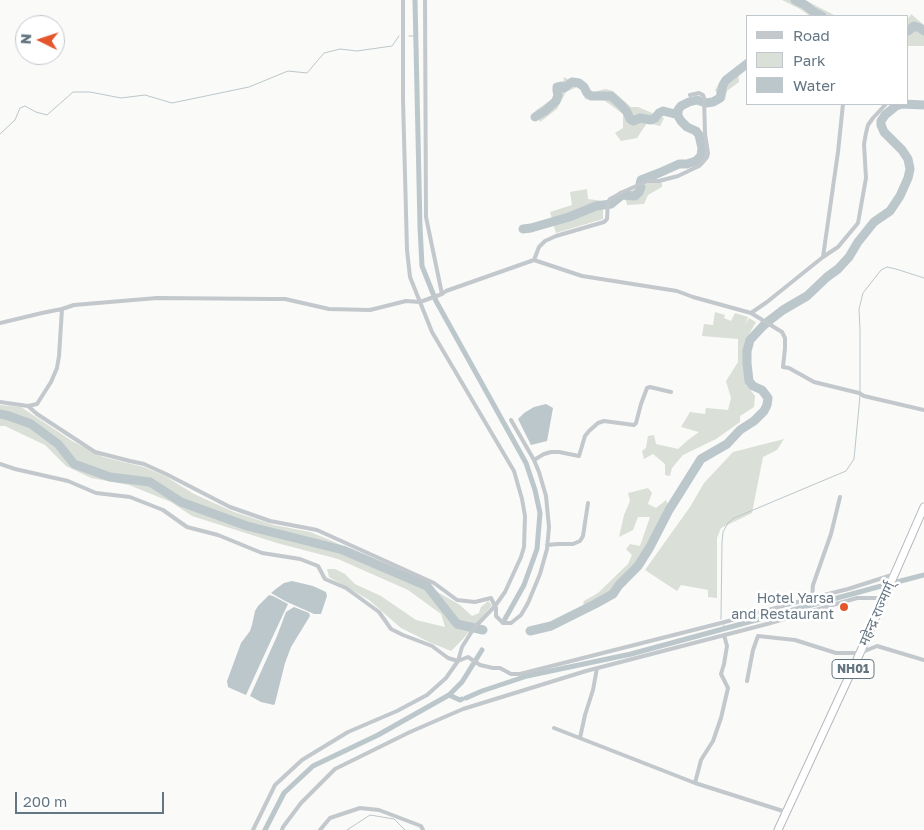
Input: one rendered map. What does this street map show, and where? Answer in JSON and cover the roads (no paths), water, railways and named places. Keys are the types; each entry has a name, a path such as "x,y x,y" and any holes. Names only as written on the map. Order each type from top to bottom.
{"highway":[{"name":"महेन्द्र राज्मार्ग्","path":"778,830 924,507"}],"street":[{"path":"253,830 275,785 302,760 348,732 398,711 428,695 446,678 458,661 462,647 474,628 495,606 505,592 521,558 524,547 525,516 514,471 432,332 422,301 410,276 407,250 403,98 403,0"},
{"path":"426,0 426,218 442,294"},
{"path":"534,260 539,247 545,241 604,222 608,216 610,199 648,181 665,180 678,176 699,166 703,162 708,153 705,134 705,99 703,94 690,95"},
{"path":"823,258 843,105"},
{"path":"751,313 838,248 858,223 866,178 864,144 866,133 868,125 885,105"},
{"path":"0,323 74,305 157,298 284,299 329,309 370,310 406,301 422,301 534,260 582,276 667,288 751,313 782,332 785,338 785,348 782,367 789,368 814,382 924,410"},
{"path":"0,402 28,406 37,404 51,382 57,368 62,309"},
{"path":"534,460 551,452 579,456 585,436 598,423 604,421 634,425 647,388 671,392"},
{"path":"28,406 37,414 95,452 144,464 230,507 270,522 317,530 434,583 457,600 475,602 490,598 495,606 496,616 503,623 511,623 521,615 535,588 547,545 549,520 540,472 511,420"},
{"path":"0,464 68,481 96,493 130,497 163,510 187,527 218,535 262,553 300,559 318,566 325,580 346,588 366,602 379,612 391,629 432,646 448,658 458,661 468,657 477,664 500,668 511,674 520,674 703,627 848,589 894,574"},
{"path":"812,598 813,585 831,534 840,497"},
{"path":"547,545 573,544 580,541 583,536 588,503"},
{"path":"282,830 301,803 335,769 410,732 463,710 597,668 768,624 857,598 879,598 886,593"},
{"path":"695,783 701,760 713,741 721,718 728,688 721,674 727,646 724,635"},
{"path":"746,681 758,636 795,640 836,653 860,652 877,646 924,660"},
{"path":"580,738 585,714 594,690 597,668"},
{"path":"554,728 695,783 786,812"},
{"path":"320,830 330,818 360,808 379,810 421,826 423,830"}],"water":[{"path":"546,404 553,408 547,441 531,445 518,419 534,407"},
{"path":"292,581 313,586 326,592 327,596 321,614 314,614 271,593 284,583"},
{"path":"269,595 288,604 246,695 228,687 227,681 241,643 250,631 255,611"},
{"path":"294,607 309,613 310,616 291,647 274,705 261,702 250,696 286,612"}],"waterway":[{"path":"415,0 422,266 436,301 526,463 540,513 537,549 524,585 505,619"},
{"path":"795,0 820,15"},
{"path":"909,30 914,26 924,31"},
{"path":"0,134 15,120 20,108 25,106 47,115 73,92 90,92 121,98 145,95 172,103 249,87 288,71 307,73 324,53 340,49 357,51 392,46 399,36"},
{"path":"409,36 416,36"},
{"path":"640,184 641,180 679,164 696,161 701,156 702,148 699,135 681,121 678,116 678,110 689,102 697,100 706,103 720,98 726,80 746,65"},
{"path":"535,117 556,101 558,95 557,87 561,86 564,88 572,82 579,83 591,96 611,96 621,105 633,121 640,118 651,120 663,111 675,114 678,112"},
{"path":"909,104 924,105"},
{"path":"530,631 551,626 613,594 619,585 638,566 669,510 701,459 727,444 740,430 754,421 764,411 768,398 762,390 753,386 749,381 747,351 750,340 770,320 807,296 838,269 874,222 890,211 900,196 910,169 908,159 884,132 881,125 885,115 899,105"},
{"path":"523,229 569,217 596,206 611,204 622,195 635,196 641,187"},
{"path":"860,392 859,309 863,293 881,270 887,267 924,278"},
{"path":"721,619 722,542 723,532 728,523 734,518 846,471 854,459 860,396"},
{"path":"0,414 31,424 58,444 74,464 110,477 150,482 181,502 247,526 343,550 427,586 457,624 483,630"},
{"path":"897,582 924,575"},
{"path":"466,698 527,676 631,654 885,585"},
{"path":"265,830 284,793 313,766 378,735 449,695 462,682 482,650"},
{"path":"449,695 460,700 462,699"},
{"path":"347,830 370,815 394,819 405,830"}],"place":[{"name":"Hotel Yarsa and Restaurant","path":"844,607"}]}
